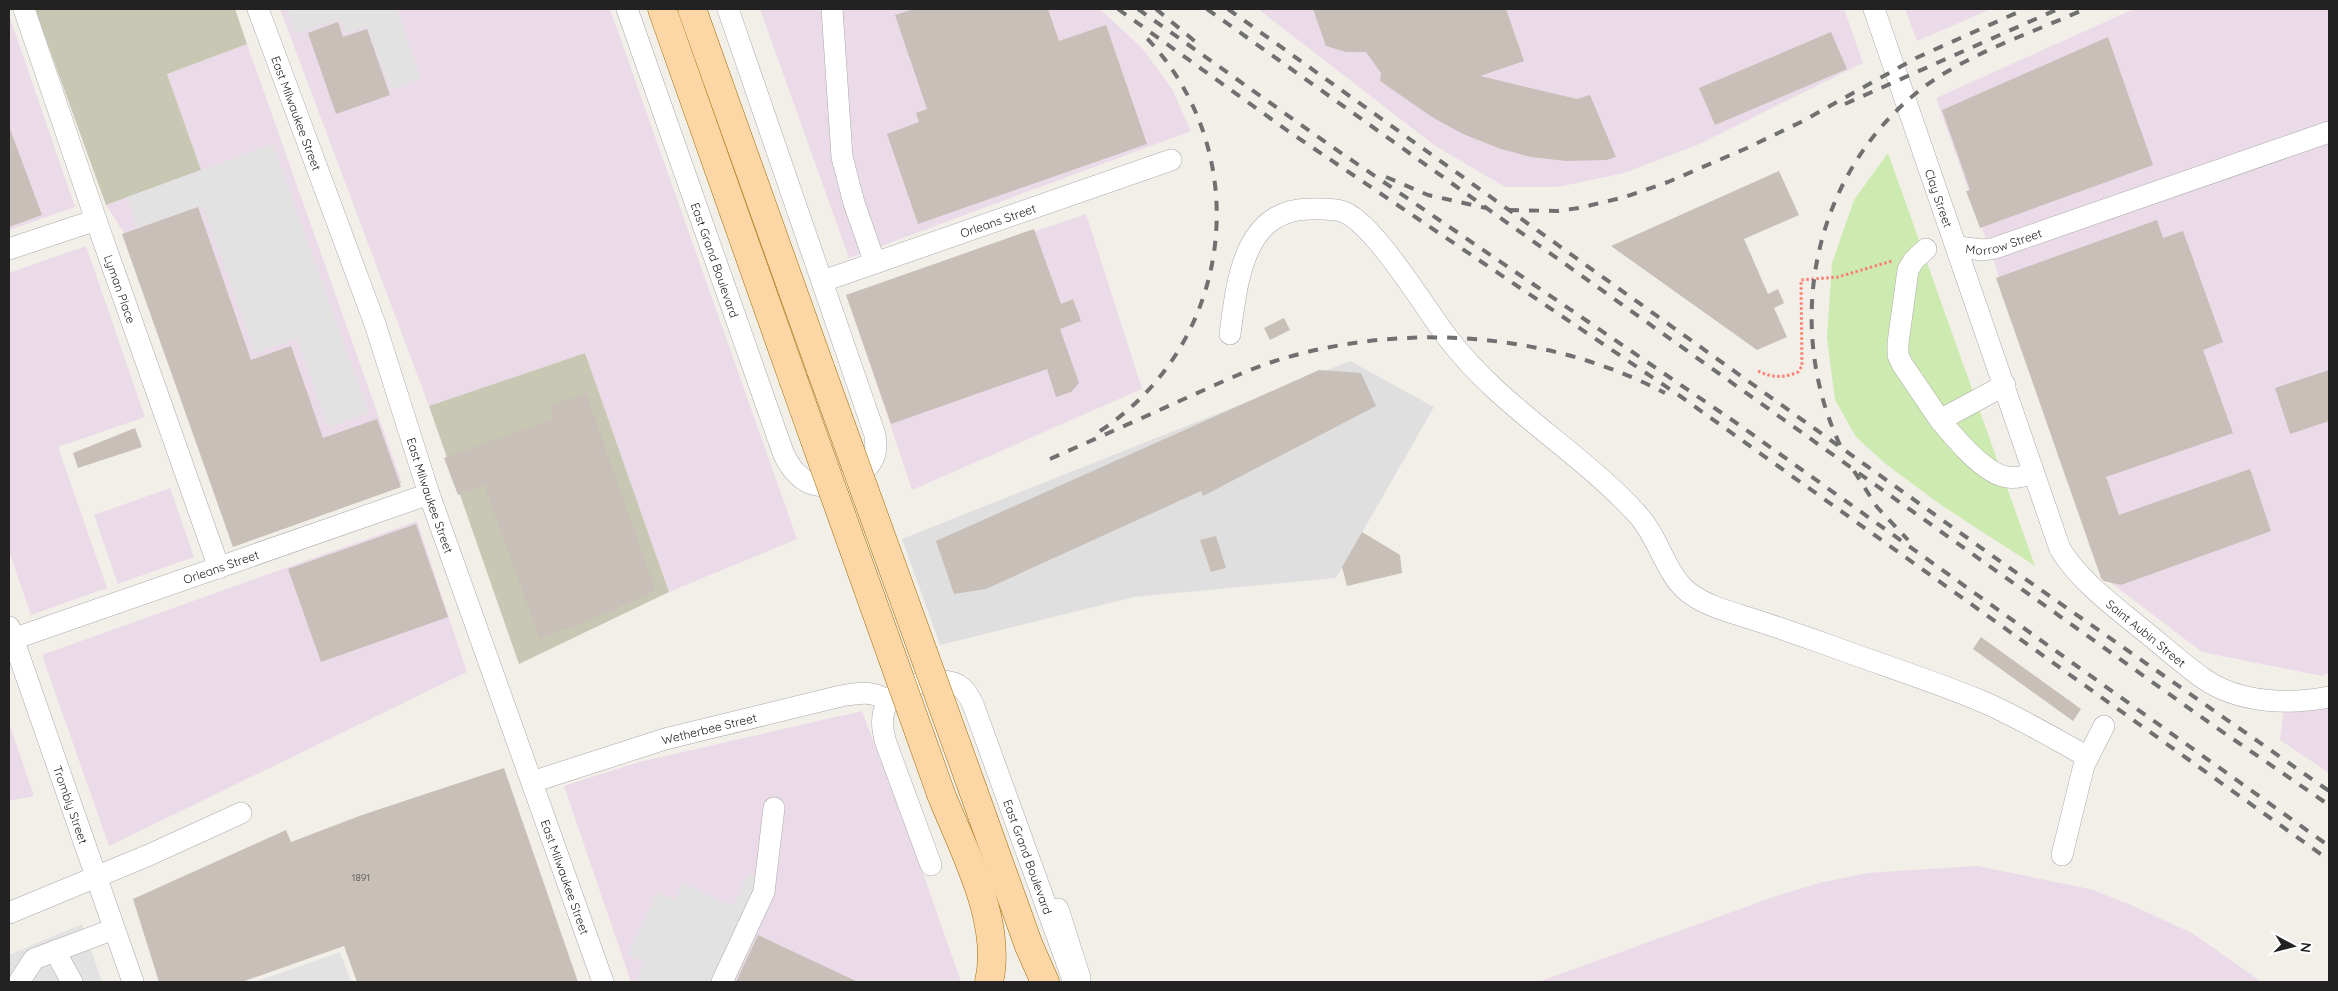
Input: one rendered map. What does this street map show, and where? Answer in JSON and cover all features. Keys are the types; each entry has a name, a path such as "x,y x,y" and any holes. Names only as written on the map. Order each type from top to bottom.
{"main road":[{"path":"692,9 1029,946 1045,982"},
{"path":"672,11 793,379 941,794 987,912 1010,982"},
{"path":"987,912 991,958 989,982"},
{"path":"1029,946 1038,982"}],"street":[{"name":"Lyman Place","path":"24,9 96,220 219,568"},
{"name":"East Milwaukee Street","path":"258,9 375,324 429,494 603,982"},
{"name":"East Grand Boulevard","path":"630,18 784,456 799,476 812,484 836,483 862,472 872,460 876,446 872,423 728,9"},
{"path":"832,9 842,157 854,204 875,263"},
{"name":"Clay Street","path":"1874,9 2005,385 2033,473"},
{"path":"630,18 672,11"},
{"name":"Morrow Street","path":"1957,247 1984,250 1995,248 2329,132"},
{"name":"Orleans Street","path":"823,280 1171,160"},
{"path":"1230,334 1236,290 1250,244 1261,229 1274,217 1291,210 1308,208 1342,211 1364,226 1402,272 1458,351 1496,388 1606,482 1639,516 1659,545 1672,572 1690,593 1706,603 1723,610 1804,636 1982,701 2088,757"},
{"path":"9,249 96,220"},
{"path":"1926,249 1914,260 1908,270 1900,318 1898,355 1902,364 1958,443 1997,474 2006,478 2020,477 2033,473"},
{"path":"1940,420 2005,385"},
{"name":"Saint Aubin Street","path":"2033,473 2060,549 2068,562 2109,602 2204,679 2242,695 2263,700 2306,701 2329,697"},
{"name":"Orleans Street","path":"11,633 219,568 429,494"},
{"name":"Trombly Street","path":"11,633 133,982"},
{"name":"East Grand Boulevard","path":"888,701 906,688 939,681 958,686 970,698 1073,980 1078,981 1080,978 1058,909"},
{"name":"Wetherbee Street","path":"532,782 665,739 841,696 864,692 880,696 888,701"},
{"path":"888,701 883,714 883,733 930,865"},
{"path":"2062,855 2084,765 2104,726"},
{"path":"722,982 764,892 774,808"},
{"path":"9,913 241,813"},
{"path":"19,982 34,959 114,929"},
{"path":"56,951 72,982"}],"path":[{"path":"1758,371 1767,376 1780,377 1798,372 1802,366 1802,280 1838,277 1926,249"}],"shaded area":[{"path":"35,9 235,9 247,44 167,74 201,170 106,205"},
{"path":"280,9 610,9 797,539 669,592 585,353 429,406"},
{"path":"287,9 397,9 421,79 390,90 368,26 345,34 340,19 295,34"},
{"path":"760,9 1100,9 1143,49 1172,89 1191,131 849,258"},
{"path":"1258,9 1844,9 1863,63 1697,145 1624,173 1558,187 1505,187 1434,145"},
{"path":"1905,9 1991,9 1917,41"},
{"path":"2134,9 2329,9 2329,673 2322,676 2202,652 2106,579 1936,98"},
{"path":"9,15 75,207 9,230"},
{"path":"247,44 402,483 232,544 126,236 106,205 201,170 167,74"},
{"path":"273,144 369,413 328,428 297,339 255,353 202,205 137,228 127,197"},
{"path":"1086,214 1142,389 912,490 847,295"},
{"path":"86,246 145,417 58,447 107,588 31,615 9,551 9,273"},
{"path":"585,353 669,592 519,664 429,406"},
{"path":"1350,361 1434,407 1336,578 1134,597 940,645 902,539"},
{"path":"170,488 194,557 118,584 94,515"},
{"path":"417,521 467,672 109,846 42,655"},
{"path":"2329,697 2329,773 2280,740 2285,701"},
{"path":"862,711 923,873 961,982 631,982 564,786 639,762"},
{"path":"9,723 34,796 9,801"},
{"path":"1977,866 2090,889 2131,905 2192,933 2262,982 1538,982 1776,896 1819,883 1868,873"},
{"path":"748,873 776,886 732,982 643,982 636,979 644,963 628,955 657,892 675,900 683,883 733,906"},
{"path":"82,924 102,982 9,982 9,955"},
{"path":"340,952 351,982 255,982"}],"green space":[{"path":"1888,153 2035,566 1941,505 1887,465 1856,437 1835,400 1827,337 1832,263 1854,200"}],"building":[{"path":"914,9 1048,9 1059,41 1106,25 1147,144 918,224 887,134 919,122 916,113 927,109 895,15"},
{"path":"1313,9 1506,9 1524,61 1480,76 1577,99 1590,95 1616,157 1607,160 1566,161 1531,157 1501,149 1463,134 1432,117 1380,81 1381,73 1366,52 1346,52 1326,46"},
{"path":"338,22 343,37 367,29 390,95 336,114 308,33"},
{"path":"1831,32 1847,69 1715,125 1699,88"},
{"path":"2108,37 2153,165 1980,228 1966,191 1970,190 1942,110"},
{"path":"9,130 42,215 9,227"},
{"path":"1779,171 1799,215 1744,239 1768,294 1778,289 1784,303 1774,308 1787,337 1757,350 1611,246"},
{"path":"198,207 251,360 291,346 323,438 377,419 401,487 233,547 122,234"},
{"path":"2157,220 2163,238 2183,231 2223,342 2203,350 2233,433 2106,477 2119,515 2250,469 2271,531 2121,585 2104,581 2101,578 1996,278"},
{"path":"1034,229 1061,304 1073,299 1081,321 1060,329 1079,383 1071,392 1056,397 1047,369 891,424 846,295"},
{"path":"1284,318 1290,330 1270,340 1264,328"},
{"path":"1319,370 1361,373 1376,406 1203,496 1201,491 986,589 954,594 936,541"},
{"path":"2329,370 2329,421 2290,434 2275,388"},
{"path":"586,393 655,590 611,611 564,630 561,629 540,639 484,485 458,495 444,458 554,419 550,406"},
{"path":"135,428 142,447 78,468 73,453"},
{"path":"416,524 448,617 321,662 288,569"},
{"path":"1362,532 1400,555 1402,573 1347,586 1342,567"},
{"path":"1216,536 1226,568 1211,572 1200,540"},
{"path":"1981,637 2081,709 2073,721 1973,649"},
{"path":"504,768 578,982 357,982 344,946 242,982 159,982 133,899 286,830 291,842 362,815"},
{"path":"758,935 858,982 736,982"}],"railway":[{"path":"1118,9 1288,131 1680,396 2329,860"},
{"path":"1138,9 1328,144 1735,422 2329,846"},
{"path":"1156,9 1197,43"},
{"path":"1207,9 2214,726 2329,805"},
{"path":"1228,9 2001,562 2329,791"},
{"path":"1509,210 1557,211 1579,208 1625,197 1668,182 1801,122 1916,58 2025,9"},
{"path":"1845,104 2058,9"},
{"path":"1840,445 1823,398 1813,350 1812,302 1819,254 1833,207 1854,164 1884,124 1920,90 1938,77 1978,55 2085,9"},
{"path":"1100,431 1146,393 1181,347 1204,296 1215,241 1215,185 1203,131 1178,79 1141,32"},
{"path":"1386,177 1428,195 1486,208"},
{"path":"1050,459 1261,366 1320,349 1370,341 1421,337 1472,339 1522,345 1572,356 1620,372 1665,393"},
{"path":"1854,471 1877,507 1908,540"}]}
